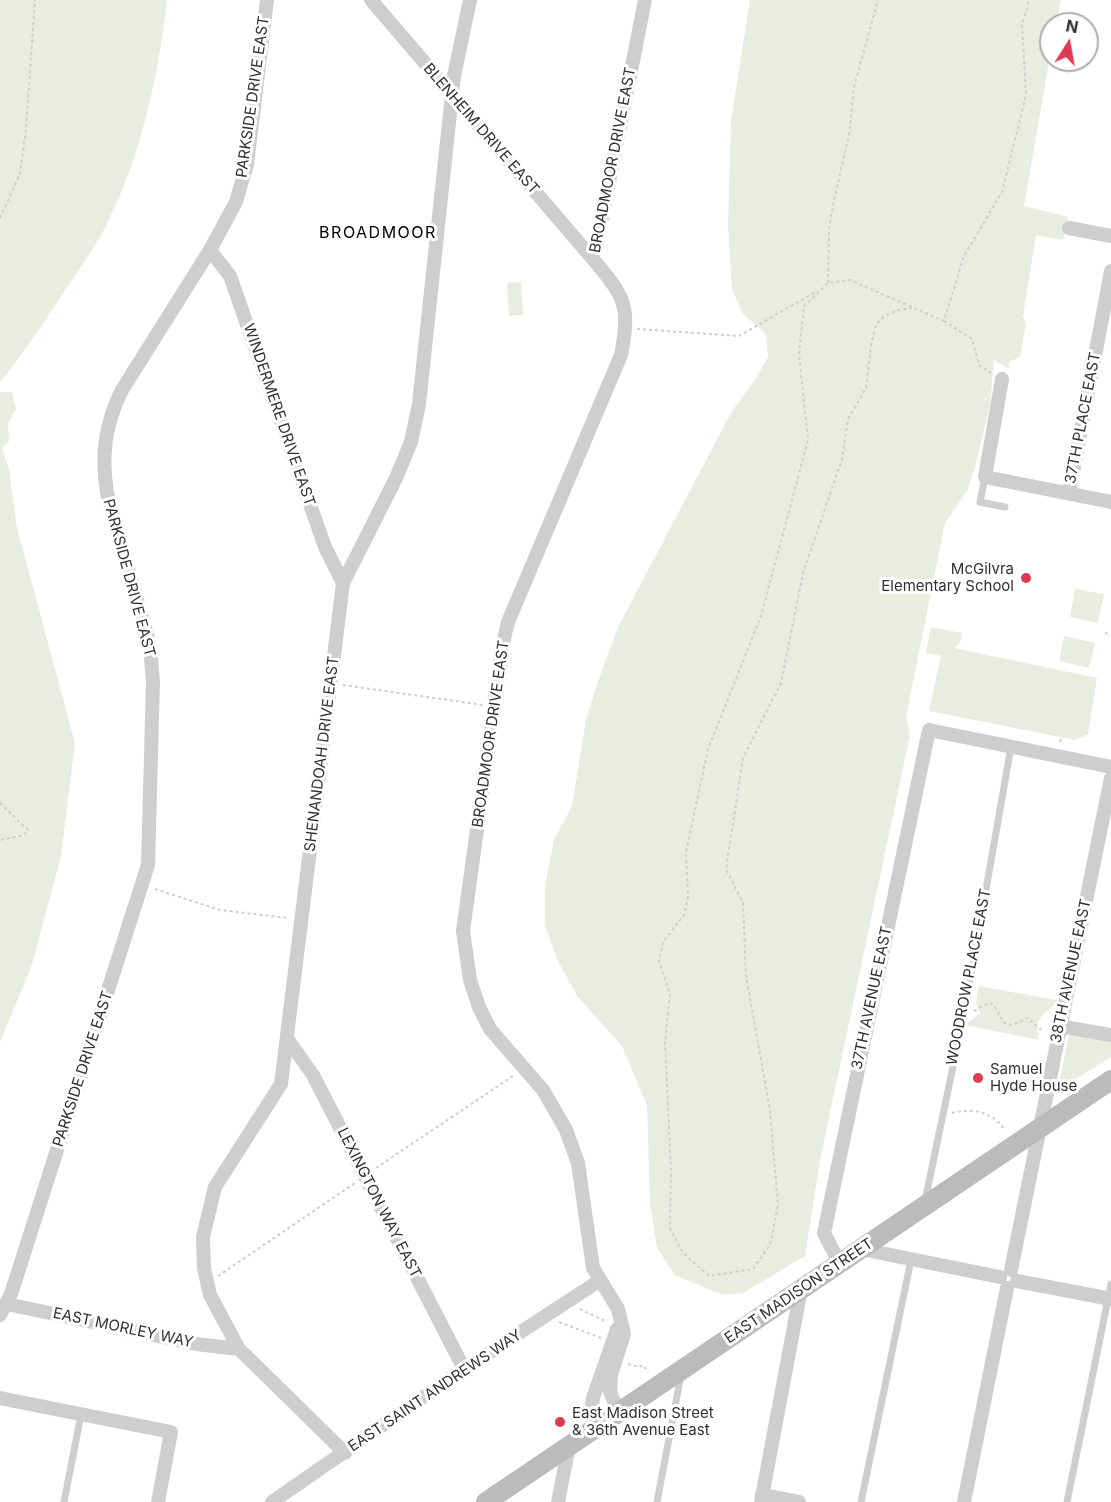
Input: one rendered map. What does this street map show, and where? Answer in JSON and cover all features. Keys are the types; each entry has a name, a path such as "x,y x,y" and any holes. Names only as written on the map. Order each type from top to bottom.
{"main road":[{"name":"EAST MADISON STREET","path":"486,1502 1111,1080"}],"street":[{"name":"PARKSIDE DRIVE EAST","path":"4,1309 148,865 153,682 150,646 107,493 103,470 104,440 110,414 122,390 210,250 236,202 247,164 267,0"},
{"name":"BLENHEIM DRIVE EAST","path":"371,0 592,258"},
{"name":"SHENANDOAH DRIVE EAST","path":"345,1453 239,1348 217,1311 206,1279 202,1246 204,1224 216,1187 225,1169 281,1084 343,583 396,478 411,442 417,414 452,97 470,0"},
{"name":"BROADMOOR DRIVE EAST","path":"619,1413 610,1392 611,1375 624,1334 615,1323 618,1309 599,1281 589,1254 578,1163 566,1130 543,1090 503,1046 478,1007 470,980 463,931 502,648 508,622 612,382 627,328 626,309 618,289 592,258 596,248 645,0"},
{"path":"1069,228 1111,236"},
{"name":"WINDERMERE DRIVE EAST","path":"210,250 230,276 326,547 343,583"},
{"name":"37TH PLACE EAST","path":"1069,493 1111,272"},
{"path":"1002,379 985,477 1111,502"},
{"name":"37TH AVENUE EAST","path":"840,1264 824,1233 929,730 1011,747"},
{"path":"1011,747 1111,767"},
{"name":"38TH AVENUE EAST","path":"964,1502 1111,778"},
{"path":"1059,1026 1111,1035"},
{"name":"LEXINGTON WAY EAST","path":"288,1040 313,1075 464,1369"},
{"path":"861,1249 1110,1299"},
{"name":"EAST SAINT ANDREWS WAY","path":"273,1502 464,1369 599,1281"},
{"path":"799,1502 762,1498 801,1289"},
{"name":"EAST MORLEY WAY","path":"4,1309 196,1344 239,1348"},
{"path":"602,1424 592,1404 592,1398 615,1323"},
{"path":"0,1398 171,1432 158,1502"},
{"path":"558,1502 569,1446"}],"lane":[{"path":"985,477 980,502 1005,507"},
{"name":"WOODROW PLACE EAST","path":"924,1206 965,1009 1011,747"},
{"path":"861,1502 911,1260"},
{"path":"1067,1502 1110,1299 1111,1284"},
{"path":"657,1502 682,1370"},
{"path":"64,1502 81,1415"}],"path":[{"path":"0,218 20,174 26,129 35,0"},
{"path":"828,282 829,229 849,135 854,87 878,0"},
{"path":"945,321 964,256 1002,192 1026,95 1022,25 1029,0"},
{"path":"912,308 898,310 883,317 876,325 871,345 866,388 848,419 842,459 803,573 781,683 743,758 726,869 743,903 746,976 770,1110 778,1205 770,1245 753,1269 709,1276 683,1253 670,1228 671,1170 665,1042 669,994 659,963 663,942 684,915 688,897 686,852 708,749 761,616 808,440 799,354 804,306 828,282 850,280 945,321 972,339 979,365 1002,379"},
{"path":"634,328 740,336 820,290"},
{"path":"1105,633 1111,634"},
{"path":"337,684 486,706"},
{"path":"0,803 28,830 24,836 0,840"},
{"path":"149,888 220,910 292,919"},
{"path":"965,1009 978,1010 989,1003 994,1005 1004,1023 1012,1025 1028,1018 1041,1030"},
{"path":"371,1172 517,1073"},
{"path":"944,1111 974,1110 987,1113 1005,1130"},
{"path":"213,1278 360,1180"},
{"path":"575,1306 615,1323"},
{"path":"553,1321 605,1339"},
{"path":"623,1361 636,1367 643,1365 648,1372"}],"shaded area":[{"path":"0,0 167,0 159,59 146,117 118,201 88,257 29,344 0,382"},
{"path":"750,0 1061,0 1058,12 1039,12 1039,72 1047,72 1024,206 1068,217 1063,240 1036,235 1023,316 1026,325 1020,357 1009,362 1009,369 994,360 990,405 975,467 967,491 945,523 906,717 910,735 820,1160 805,1256 743,1293 723,1295 675,1275 657,1248 650,1203 647,1105 622,1046 577,996 558,961 545,926 545,885 554,840 572,806 586,720 618,627 732,411 755,380 768,357 766,334 743,314 732,289 728,226 731,121"},
{"path":"521,282 523,315 509,316 507,283"},
{"path":"0,392 12,392 16,409 8,424 9,441 2,448 9,469 17,528 75,743 61,856 32,965 0,1042"},
{"path":"1075,589 1104,594 1098,623 1070,617"},
{"path":"931,627 962,633 960,643 954,648 1097,678 1088,734 1075,740 929,711 941,656 926,653"},
{"path":"1064,636 1095,643 1089,668 1059,661"},
{"path":"979,986 1061,1001 1044,1013 1036,1025 1039,1040 965,1025 980,1013 976,1003"},
{"path":"1069,1034 1111,1041 1111,1057 1058,1090"}],"place":[{"name":"McGilvra Elementary School","path":"1026,578"},
{"name":"Samuel Hyde House","path":"978,1078"},
{"name":"East Madison Street & 36th Avenue East","path":"560,1422"}],"district":[{"name":"BROADMOOR","path":"378,233"}]}
